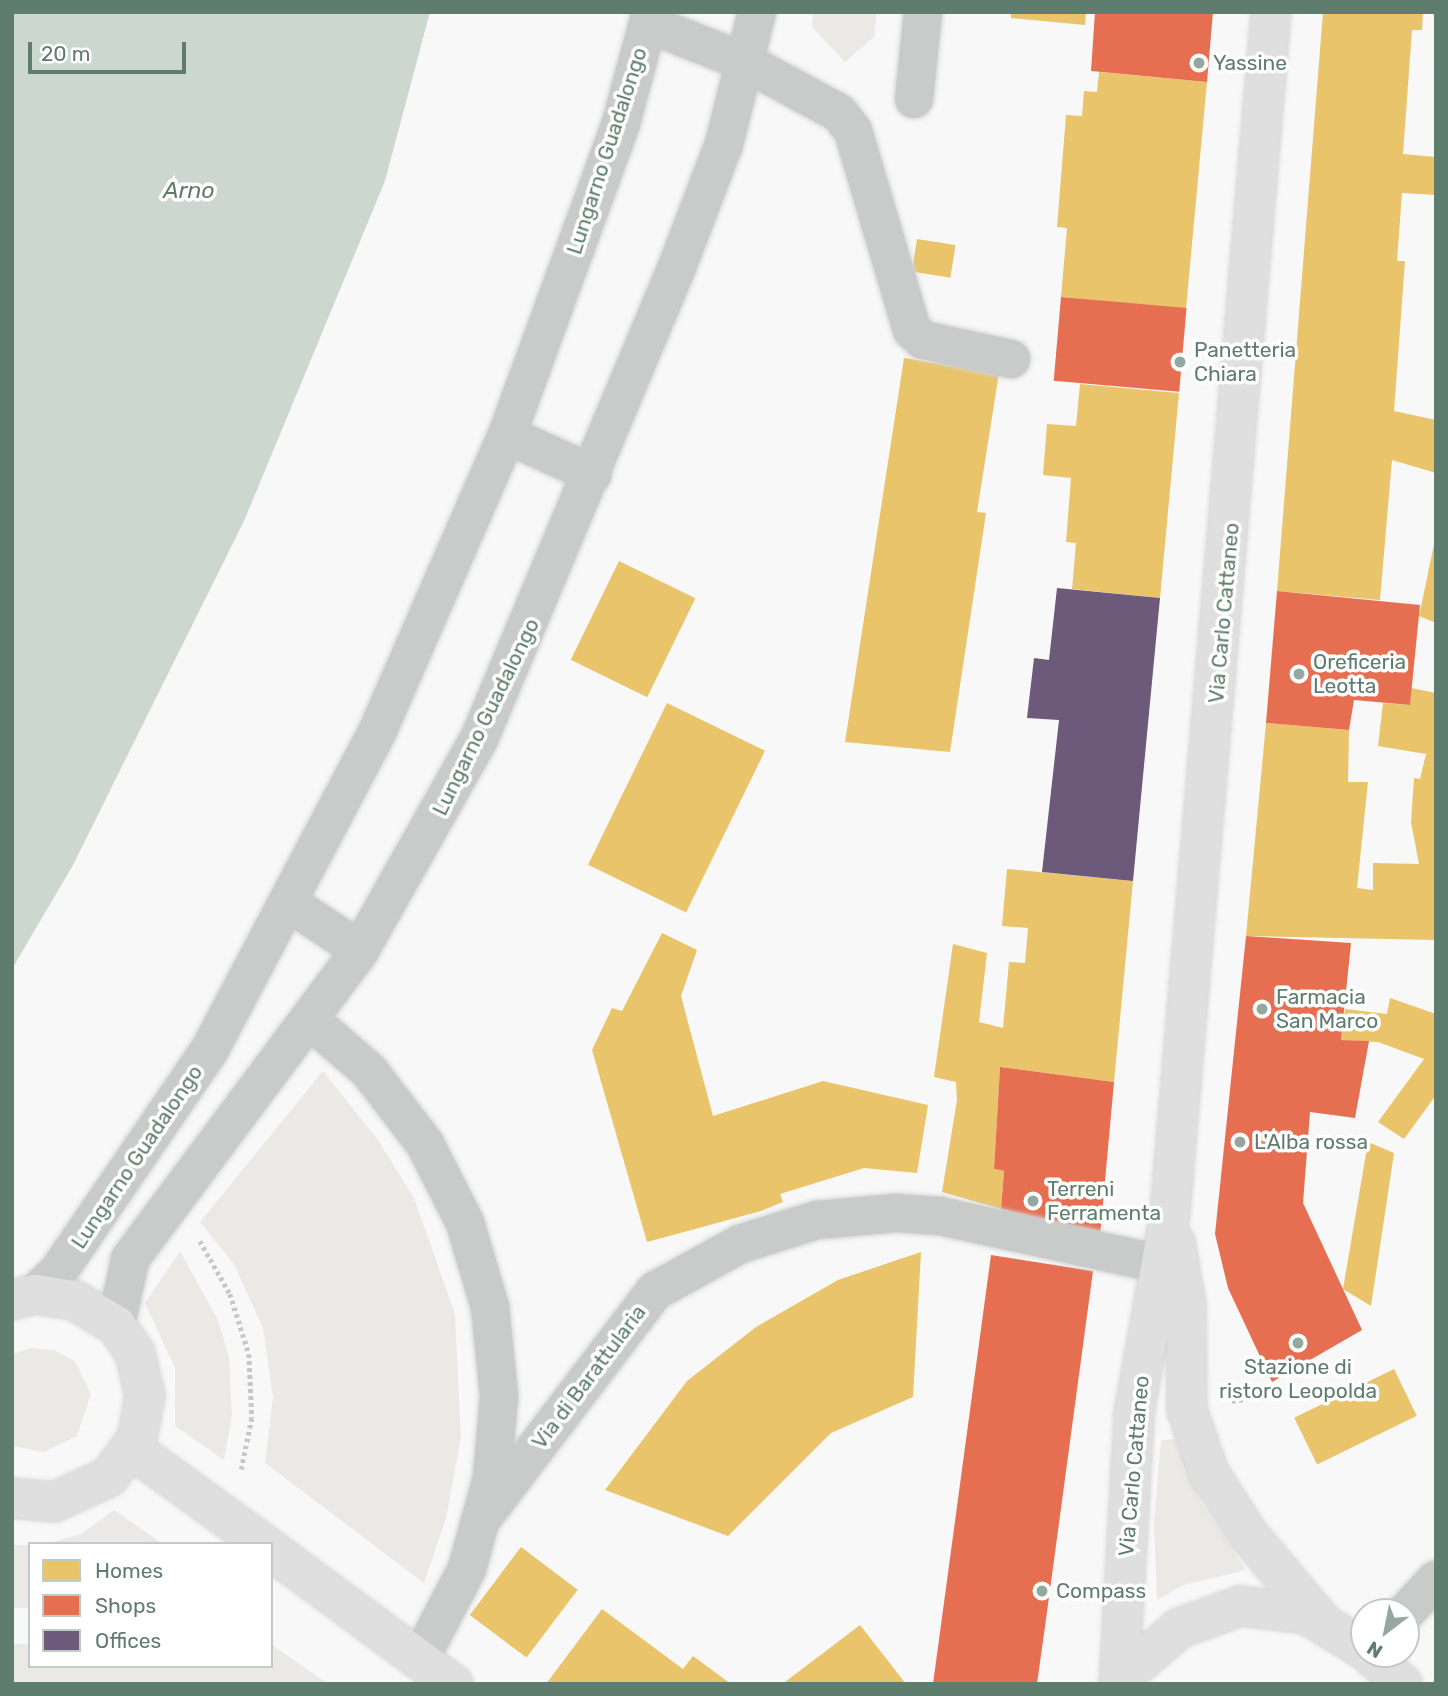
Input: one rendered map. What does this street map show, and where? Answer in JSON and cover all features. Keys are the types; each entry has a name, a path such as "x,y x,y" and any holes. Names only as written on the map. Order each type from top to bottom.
{"main road":[{"name":"Via Carlo Cattaneo","path":"1119,1681 1135,1413 1170,1213 1271,12"},
{"name":"Via Carlo Cattaneo","path":"1170,1213 1186,1305 1187,1410 1209,1473 1247,1533 1321,1621"},
{"path":"12,1499 54,1502 77,1496 109,1477 132,1449 143,1419 144,1385 135,1353 116,1325 74,1300 24,1297"},
{"path":"132,1449 260,1542"},
{"path":"273,1551 453,1684"},
{"path":"1119,1681 1180,1628 1220,1610 1279,1608 1321,1621 1350,1640"},
{"path":"1385,1668 1402,1684"}],"street":[{"name":"Lungarno Guadalongo","path":"116,1325 130,1259 168,1204 310,1020 360,950 479,739 593,474 724,144 757,12"},
{"path":"914,99 923,12"},
{"name":"Lungarno Guadalongo","path":"24,1297 58,1272 209,1052 378,730 507,435 621,123 650,18 745,62"},
{"path":"745,62 802,89 839,113 853,131 912,330 923,340 1011,359"},
{"path":"507,435 593,474"},
{"path":"289,903 360,950"},
{"path":"310,1020 398,1106 446,1182 472,1244 490,1307 499,1396 484,1516 449,1610 420,1659"},
{"name":"Via di Barattularia","path":"484,1516 639,1308 681,1273 731,1248 817,1220 895,1213 940,1216 1161,1264"},
{"path":"1419,1598 1436,1580"}],"path":[{"path":"168,1204 209,1253 244,1333 253,1397 241,1471"}],"shaded area":[{"path":"813,12 877,12 874,37 845,62 812,27"},
{"path":"323,1071 378,1140 414,1198 455,1314 461,1437 446,1518 424,1583 265,1463 273,1397 263,1328 234,1264 200,1222"},
{"path":"180,1251 218,1320 229,1357 232,1416 224,1460 175,1426 175,1368 145,1303"},
{"path":"31,1348 54,1350 75,1361 91,1394 77,1436 44,1452 12,1446 12,1354"},
{"path":"1176,1439 1202,1504 1246,1570 1184,1585 1157,1600 1154,1523 1161,1440"},
{"path":"114,1510 160,1542 54,1542 81,1534"},
{"path":"12,1545 28,1545 28,1608 12,1608"},
{"path":"12,1644 28,1644 28,1668 273,1668 273,1645 328,1684 12,1684"}],"water":[{"name":"Arno","path":"12,12 430,12 385,181 244,521 73,865 12,969"}],"building: Homes":[{"path":"1011,12 1086,12 1085,25 1011,18"},
{"path":"1323,12 1423,12 1422,30 1412,30 1403,154 1436,157 1436,195 1402,193 1397,261 1405,261 1394,411 1436,420 1436,473 1392,460 1380,600 1277,591"},
{"path":"1099,72 1207,82 1186,309 1061,297 1067,228 1057,227 1066,115 1082,116 1084,91 1097,92"},
{"path":"917,239 956,245 950,278 912,272"},
{"path":"904,358 999,373 977,512 986,513 950,752 845,742"},
{"path":"1080,384 1179,393 1160,598 1072,589 1076,543 1066,542 1071,478 1043,475 1047,424 1076,426"},
{"path":"1436,535 1436,623 1419,616"},
{"path":"619,561 695,598 647,697 571,660"},
{"path":"1411,688 1436,693 1436,940 1246,936 1266,723 1349,730 1348,782 1368,782 1357,888 1373,890 1373,863 1419,864 1411,822 1414,778 1420,779 1426,754 1378,746 1383,703 1410,705"},
{"path":"667,703 765,751 686,913 588,865"},
{"path":"1007,869 1133,881 1114,1082 1000,1067 994,1169 1004,1171 1001,1209 942,1192 957,1100 956,1082 934,1077 953,944 987,953 979,1022 1003,1028 1009,962 1025,963 1028,928 1002,926"},
{"path":"662,933 697,950 681,996 713,1116 823,1081 928,1105 917,1173 864,1168 780,1194 783,1202 761,1211 647,1242 592,1050 612,1008 622,1011"},
{"path":"1390,998 1436,1014 1436,1095 1404,1139 1378,1122 1424,1059 1378,1042 1341,1040 1345,1009 1387,1014"},
{"path":"1368,1142 1394,1153 1371,1306 1343,1289"},
{"path":"921,1252 913,1397 831,1433 728,1536 605,1490 687,1381 756,1327 838,1280"},
{"path":"1394,1369 1417,1416 1317,1464 1294,1418"},
{"path":"521,1547 578,1590 527,1658 470,1615"},
{"path":"602,1609 683,1669 693,1656 731,1684 546,1684"},
{"path":"860,1625 906,1684 786,1684 785,1682"}],"building: Shops":[{"path":"1095,12 1213,12 1207,82 1091,71"},
{"path":"1061,297 1187,308 1179,392 1054,381"},
{"path":"1277,591 1420,605 1410,705 1354,700 1349,730 1266,723"},
{"path":"1246,936 1351,943 1341,1040 1369,1041 1355,1118 1310,1112 1303,1203 1362,1330 1272,1382 1228,1288 1215,1234"},
{"path":"1000,1067 1114,1082 1100,1236 1001,1209 1004,1171 994,1169"},
{"path":"991,1255 1093,1271 1047,1612 1037,1684 933,1684"}],"building: Offices":[{"path":"1057,588 1160,598 1133,881 1042,872 1059,720 1027,718 1034,658 1049,660"}],"place":[{"name":"Yassine","path":"1199,63"},
{"name":"Panetteria Chiara","path":"1180,362"},
{"name":"Oreficeria Leotta","path":"1299,674"},
{"name":"Farmacia San Marco","path":"1262,1009"},
{"name":"L'Alba rossa","path":"1240,1142"},
{"name":"Terreni Ferramenta","path":"1033,1201"},
{"name":"Stazione di ristoro Leopolda","path":"1298,1343"},
{"name":"Compass","path":"1042,1591"}]}
